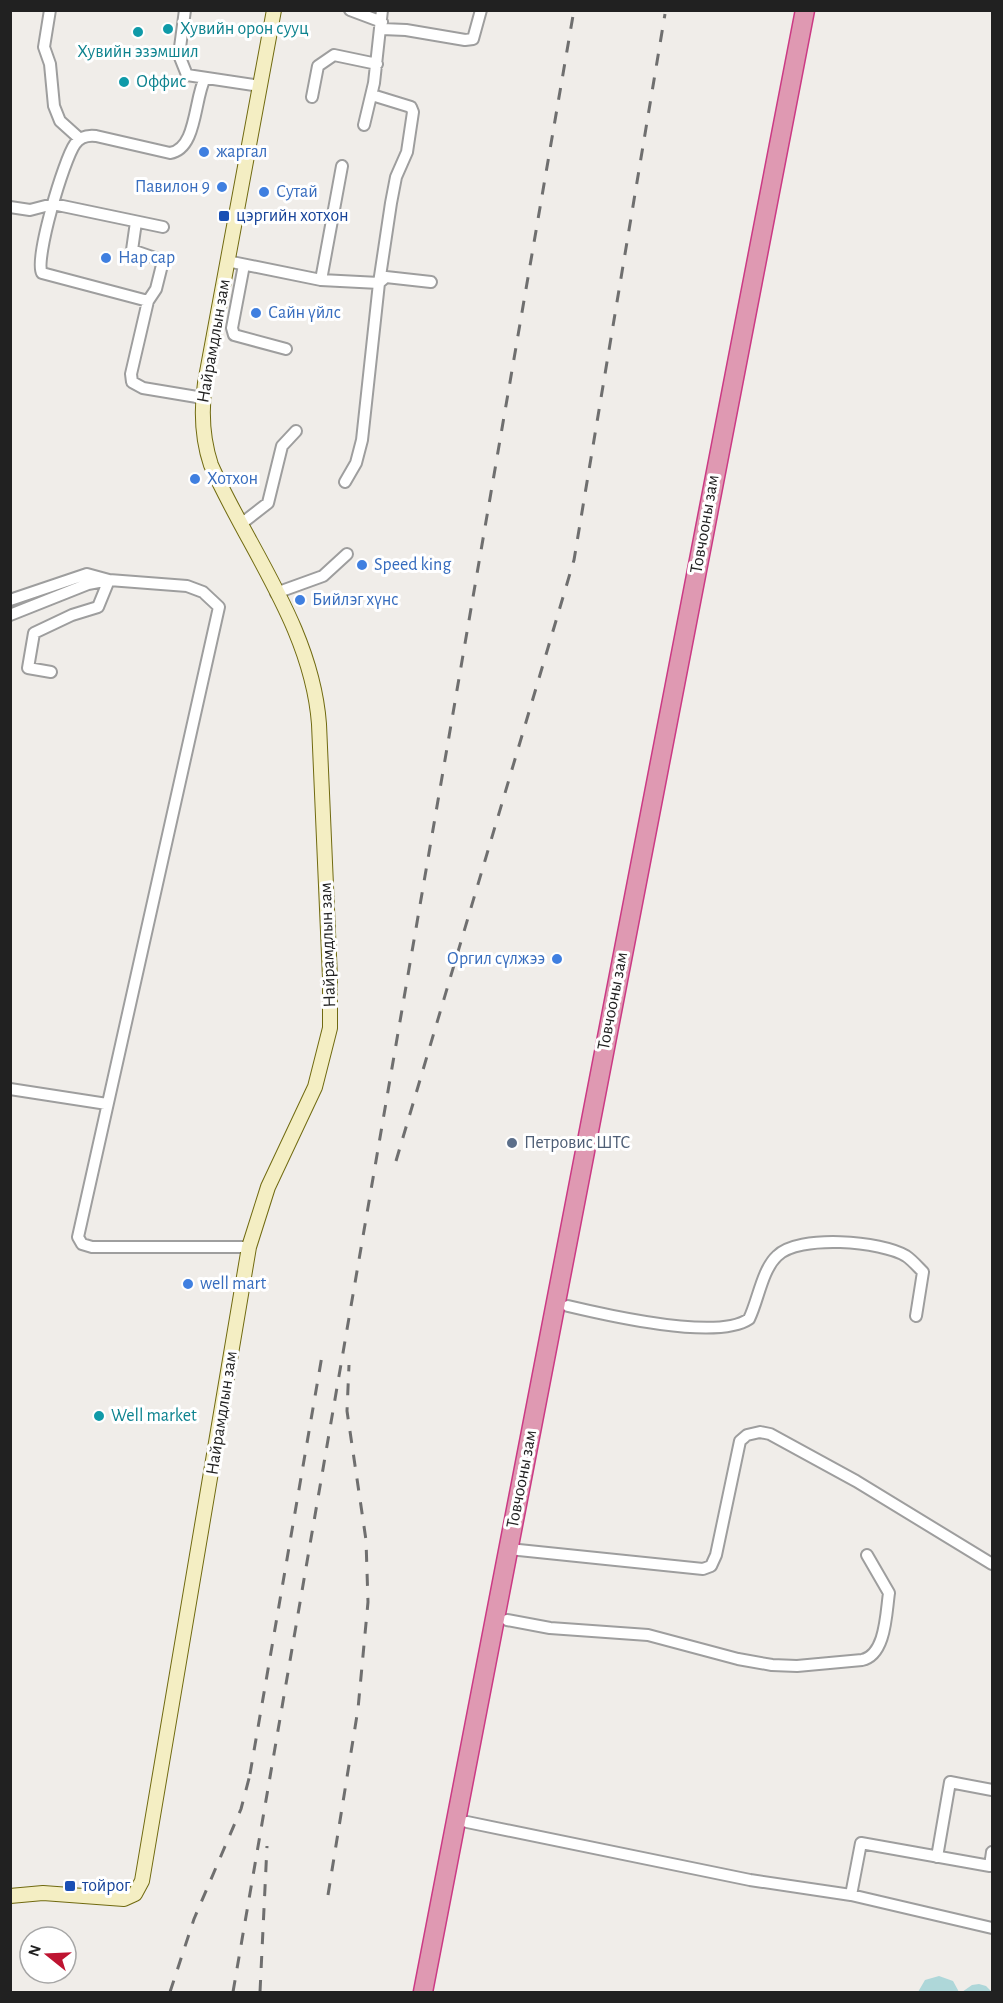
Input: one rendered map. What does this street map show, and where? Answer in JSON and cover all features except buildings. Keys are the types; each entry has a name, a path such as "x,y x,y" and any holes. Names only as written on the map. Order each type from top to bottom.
{"highway":[{"name":"Товчооны зам","path":"435,1992 466,1822 507,1620 515,1549 722,428 805,10"},
{"name":"Товчооны зам","path":"423,1992 568,1306 817,10"}],"main road":[{"name":"Найрамдлын зам","path":"10,1896 43,1893 127,1899 140,1887 249,1247 260,1205 321,1068 330,1028 318,711 306,657 207,454 203,433 202,398 274,10"}],"street":[{"path":"50,10 45,47 50,64 54,106 60,121 80,139"},
{"path":"185,10 179,55 188,75 260,86"},
{"path":"350,10 382,20 473,39 481,10"},
{"path":"364,125 372,95 382,20"},
{"path":"312,97 318,66 334,55 377,64"},
{"path":"148,301 42,273 40,262 54,204 73,147 80,139 96,136 170,153 182,150 189,140 205,78"},
{"path":"345,482 356,462 362,440 379,283 391,203 396,177 407,152 412,112 411,106 372,95"},
{"path":"321,280 342,166"},
{"path":"10,207 30,210 54,204 163,227"},
{"path":"136,222 132,250 137,254 158,259 162,263 156,289 148,301 131,374 132,382 137,387 202,398"},
{"path":"227,261 321,280 379,283 386,277 430,282"},
{"path":"244,265 232,328 234,335 286,350"},
{"path":"241,524 268,503 282,447 296,431"},
{"path":"276,593 323,576 347,554"},
{"path":"10,600 87,574 109,580 187,586 203,592 219,607 220,614 78,1232 82,1244 92,1247 249,1247"},
{"path":"10,615 88,584 109,580"},
{"path":"51,672 28,668 34,633 72,615 98,607 109,580"},
{"path":"10,1089 107,1104"},
{"path":"568,1306 652,1322 732,1328 749,1319 774,1258 790,1246 810,1242 852,1243 906,1256 923,1272 916,1316"},
{"path":"515,1549 703,1569 711,1566 716,1555 740,1441 747,1435 760,1432 784,1441 856,1481 993,1564"},
{"path":"507,1620 550,1628 648,1635 738,1659 772,1665 797,1666 862,1660 872,1656 878,1647 889,1593 867,1555"},
{"path":"937,1857 950,1782 993,1790"},
{"path":"466,1822 750,1880 851,1895 993,1928"},
{"path":"851,1895 861,1843 991,1866 993,1852"}],"water":[{"path":"939,1976 953,1981 959,1992 918,1992 925,1980"},
{"path":"972,1985 986,1986 992,1992 962,1992"}],"railway":[{"path":"233,1992 574,10"},
{"path":"396,1161 574,560 665,14"},
{"path":"250,1774 323,1350"},
{"path":"328,1895 358,1709 368,1602 366,1540 347,1411 349,1365"},
{"path":"170,1992 194,1919 241,1809 252,1767"},
{"path":"260,1992 267,1846"}],"place":[{"name":"Хувийн орон сууц","path":"168,29"},
{"name":"Хувийн эзэмшил","path":"138,32"},
{"name":"Оффис","path":"124,82"},
{"name":"жаргал","path":"204,152"},
{"name":"Павилон 9","path":"222,187"},
{"name":"Сутай","path":"264,192"},
{"name":"цэргийн хотхон","path":"224,216"},
{"name":"Нар сар","path":"106,258"},
{"name":"Сайн үйлс","path":"256,313"},
{"name":"Хотхон","path":"195,479"},
{"name":"Speed king","path":"362,565"},
{"name":"Бийлэг хүнс","path":"300,600"},
{"name":"Оргил сүлжээ","path":"557,959"},
{"name":"Петровис ШТС","path":"512,1143"},
{"name":"well mart","path":"188,1284"},
{"name":"Well market","path":"99,1416"},
{"name":"тойрог","path":"70,1886"}]}
